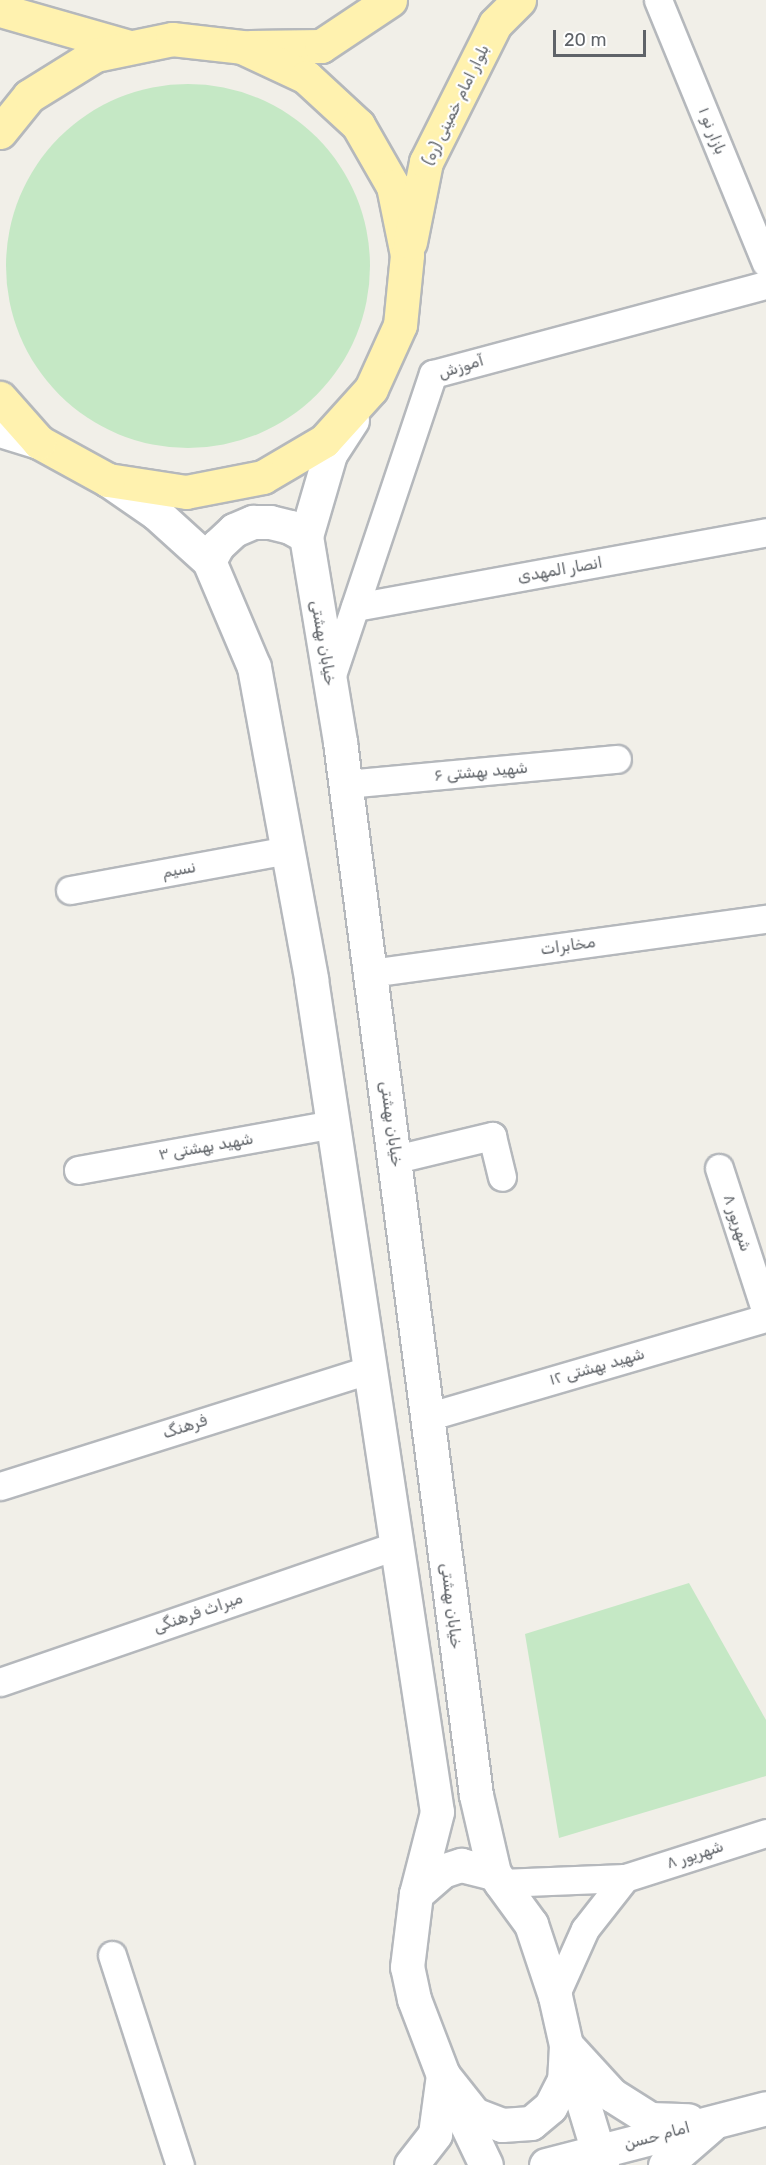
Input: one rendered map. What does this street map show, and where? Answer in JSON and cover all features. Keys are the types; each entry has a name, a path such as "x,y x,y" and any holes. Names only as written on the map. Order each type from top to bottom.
{"main road":[{"path":"0,132 28,96 95,55 172,39 242,47 321,46 390,0"},
{"name":"بلوار امام خمینی (ره)","path":"407,255 426,162 495,24 519,0"},
{"path":"0,10 131,47"},
{"path":"108,480 186,492 263,477 324,441 371,389 400,325 407,255 393,186 358,125 306,77 242,47"},
{"name":"خیابان بهشتی","path":"371,389 330,454 306,536 346,784 476,1795 498,1878"},
{"path":"0,398 39,442"},
{"path":"0,430 39,442 108,480 156,513 209,561 254,667 288,850 333,1124 437,1812 416,1894 407,1967 414,1999 443,2075 486,2165"},
{"path":"209,561 218,545 234,530 253,522 270,522 290,527 306,536"},
{"path":"416,1894 442,1871 460,1865 498,1878 531,1924 555,1996 566,2045 600,2159"},
{"path":"443,2075 474,2114 502,2126 531,2123 550,2107 564,2080 566,2045"},
{"name":"امام حسن","path":"566,2045 612,2095 650,2119 717,2120"},
{"path":"411,2165 435,2134 443,2075"},
{"name":"امام حسن","path":"546,2165 600,2159 717,2120 766,2108"},
{"name":"امام حسن","path":"665,2165 717,2120"}],"street":[{"name":"بازار نو ۱","path":"658,0 766,263"},
{"name":"آموزش","path":"330,681 433,374 766,285"},
{"name":"انصار المهدی","path":"355,608 766,532"},
{"name":"شهید بهشتی ۶","path":"346,784 617,759"},
{"name":"نسیم","path":"70,890 288,850"},
{"name":"مخابرات","path":"370,972 766,919"},
{"name":"شهید بهشتی ۳","path":"78,1170 333,1124"},
{"path":"396,1160 492,1136 502,1177"},
{"name":"۸ شهریور","path":"719,1168 766,1316"},
{"name":"شهید بهشتی ۱۲","path":"427,1417 766,1316"},
{"name":"فرهنگ","path":"0,1486 370,1369"},
{"name":"میراث فرهنگی","path":"0,1682 397,1545"},
{"name":"۸ شهریور","path":"498,1878 625,1878 766,1833"},
{"path":"555,1996 585,1929 625,1878"},
{"path":"112,1955 180,2165"}],"green space":[{"path":"188,84 224,87 258,98 289,114 317,137 340,165 356,196 367,230 370,266 367,302 356,336 340,367 317,395 289,418 258,434 224,445 188,448 152,445 118,434 87,418 59,395 36,367 20,336 9,302 6,266 9,230 20,196 36,165 59,137 87,114 118,98 152,87"},
{"path":"689,1583 766,1720 766,1776 559,1838 525,1634"}]}
